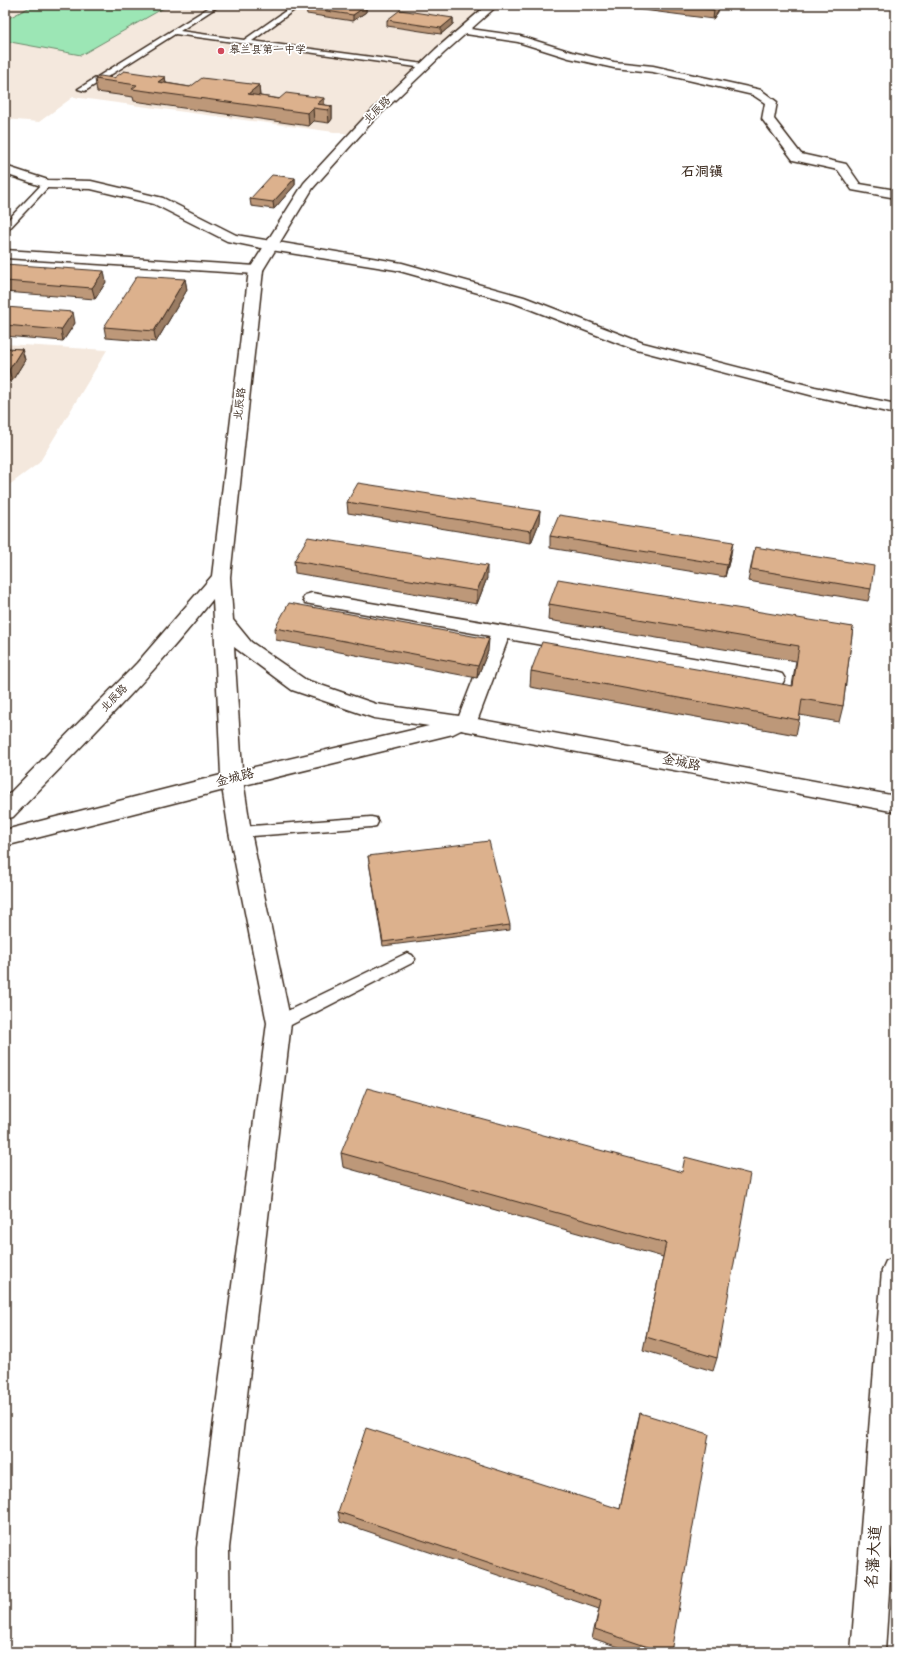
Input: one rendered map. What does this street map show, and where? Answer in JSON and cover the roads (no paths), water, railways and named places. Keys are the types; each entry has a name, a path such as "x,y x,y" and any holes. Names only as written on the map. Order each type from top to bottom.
{"street":[{"name":"北辰路","path":"5,810 117,698 190,617 221,577 256,270 308,186 368,120 424,66 493,5"},
{"path":"463,31 520,39 569,55 606,63 653,69 757,92 771,102 768,119 797,157 842,167 856,187 896,194"},
{"path":"5,170 47,184 90,185 158,201 232,238 271,246 398,266 519,300 638,346 814,391 896,409"},
{"path":"5,254 256,270"},
{"path":"213,1652 213,1548 280,1022 240,832 232,780 221,577"},
{"path":"312,600 775,679"},
{"name":"金城路","path":"223,621 244,646 299,685 374,712 466,724 896,804"},
{"path":"466,724 501,632"},
{"name":"金城路","path":"5,838 232,780 466,724"},
{"name":"名藩大道","path":"868,1652 896,1270"}],"lane":[{"path":"82,89 217,5"},
{"path":"245,42 298,5"},
{"path":"174,32 424,66"},
{"path":"5,228 47,184"},
{"path":"240,832 371,822"},
{"path":"280,1022 407,959"}],"place":[{"name":"皋兰县第一中学","path":"221,51"}],"district":[{"name":"石洞镇","path":"702,173"}]}
